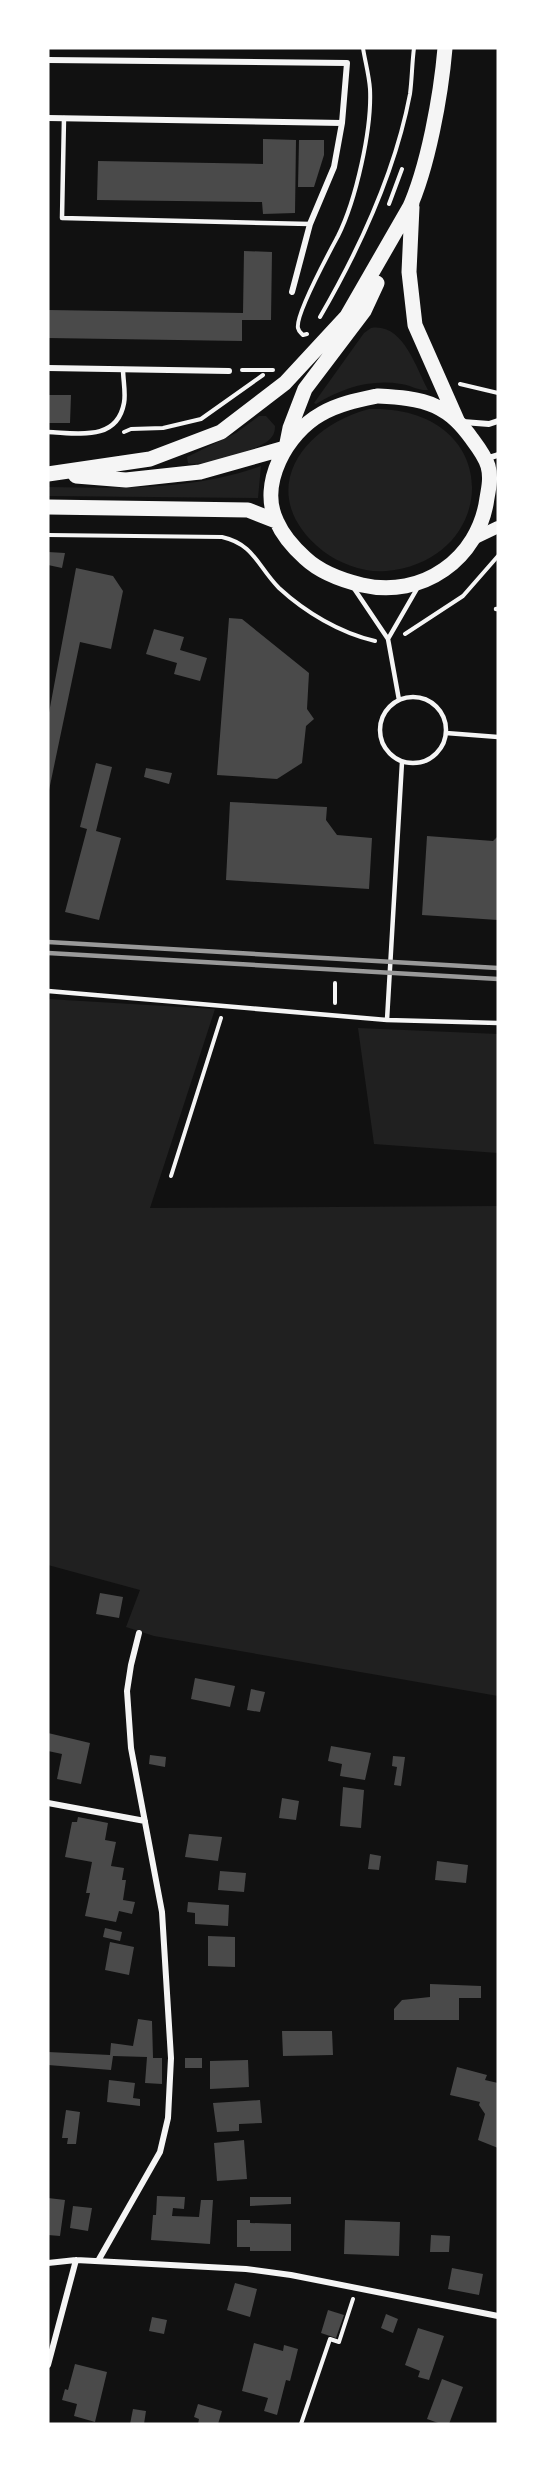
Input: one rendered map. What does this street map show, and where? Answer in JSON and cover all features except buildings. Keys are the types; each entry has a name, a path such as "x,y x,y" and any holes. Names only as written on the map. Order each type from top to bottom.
{"main road":[{"path":"412,203 409,272 415,325 458,421 492,462 490,481 486,510 475,538 458,559 439,573 421,580 395,587 369,587 329,575 307,560 293,546 276,521 272,496 276,470 305,389 364,311 412,203 428,146 443,74 445,48"},
{"path":"48,474 150,459 220,432 285,383 347,316 412,203"},
{"path":"48,474 126,480 200,472 286,446 301,429 320,415 339,406 377,396 415,400 435,406 458,421"},
{"path":"48,507 248,510 276,521"},
{"path":"475,538 498,527"}],"street":[{"path":"48,60 347,63 342,123 334,167 310,224 292,292"},
{"path":"48,118 342,123"},
{"path":"48,368 229,371"},
{"path":"458,421 489,424 498,421"},
{"path":"98,2261 160,2152 168,2118 171,2058 162,1912 131,1748 127,1692 139,1634"},
{"path":"48,1803 145,1821"},
{"path":"48,2365 76,2260"},
{"path":"48,2263 76,2260 246,2269 358,2287 498,2316"}],"lane":[{"path":"63,118 62,218 310,224"},
{"path":"48,432 99,433 114,424 124,404 123,369"},
{"path":"388,639 421,580"},
{"path":"350,582 388,639 399,700"},
{"path":"416,696 432,702 443,716 446,733 435,756 419,763 402,762 388,752 380,736 379,728 385,711 399,700 416,696"},
{"path":"446,733 498,737"},
{"path":"387,1020 402,762"},
{"path":"48,991 387,1020 498,1023"}],"path":[{"path":"311,333 303,335 298,331 297,325 305,302 343,226 353,197 362,156 370,89 363,48"},
{"path":"316,323 350,265 392,166 410,93 414,48"},
{"path":"386,213 405,162"},
{"path":"116,437 131,429 163,428 201,419 272,369"},
{"path":"453,382 498,393"},
{"path":"48,535 222,537 235,540 248,549 278,586 300,605 351,635 375,641 407,633 463,596 498,556"},
{"path":"335,983 335,1016"},
{"path":"171,1176 225,1006"},
{"path":"301,2424 330,2339 339,2342 358,2287"}],"shaded area":[{"path":"371,328 382,328 392,332 400,339 407,348 428,390 390,383 368,384 347,389 314,403 364,333"},
{"path":"369,409 414,414 446,431 465,456 472,485 467,514 451,541 424,561 386,571 370,571 353,567 323,551 302,530 291,508 289,487 294,466 305,448 322,431 344,418"},
{"path":"259,416 266,416 275,426 272,436 264,443 243,453 217,461 188,463 187,457 236,433"},
{"path":"261,466 258,498 48,496 48,487 129,487 182,484 209,480"},
{"path":"48,999 215,1009 150,1208 498,1206 498,1696 154,1636 126,1627 140,1590 48,1565"},
{"path":"358,1028 498,1034 498,1153 374,1144"}],"railway":[{"path":"48,942 498,968"},
{"path":"48,953 498,979"}]}
